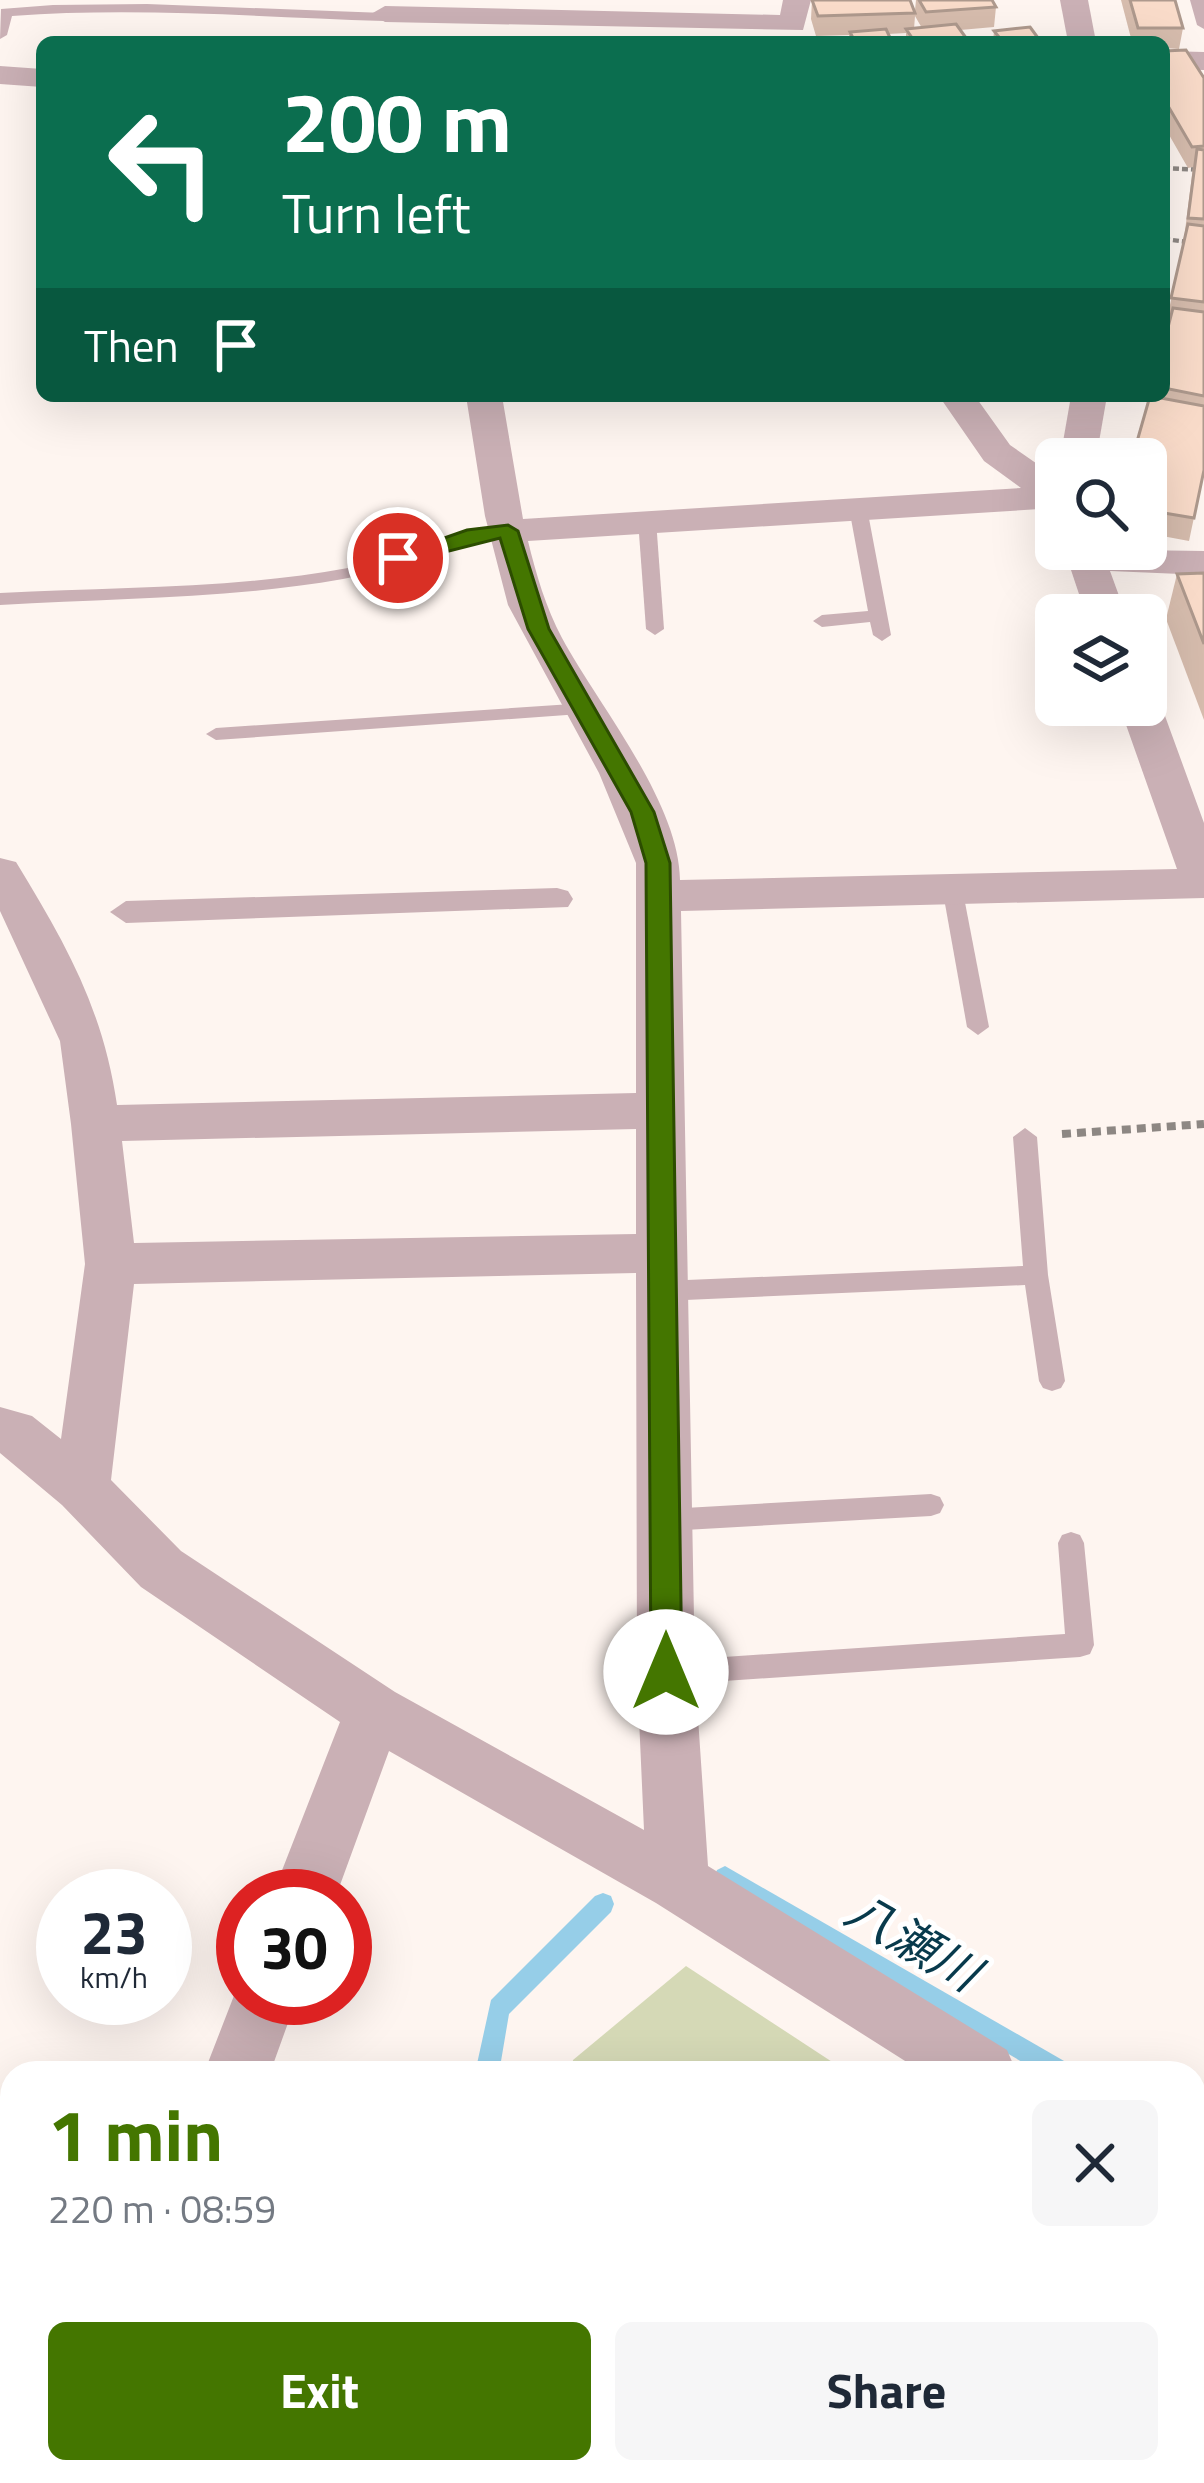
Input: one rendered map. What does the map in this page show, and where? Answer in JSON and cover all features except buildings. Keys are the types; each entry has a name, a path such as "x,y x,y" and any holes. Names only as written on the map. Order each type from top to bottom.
{"street":[{"path":"1074,0 1081,36"},
{"path":"385,18 795,22"},
{"path":"1170,60 1204,61"},
{"path":"0,75 36,78"},
{"path":"485,402 508,531 538,629 643,812 658,863 666,1672 678,1882"},
{"path":"960,402 978,435 1003,461 1035,484"},
{"path":"1082,438 1088,402"},
{"path":"508,531 1035,495"},
{"path":"1167,560 1204,563"},
{"path":"660,896 1204,883 1148,726"},
{"path":"0,873 39,939 84,1041 111,1264 82,1488"},
{"path":"126,912 557,899"},
{"path":"95,1124 659,1110"},
{"path":"111,1264 662,1272"},
{"path":"0,1430 13,1432 82,1488 161,1569 374,1711 678,1882 965,2061"},
{"path":"314,1869 374,1711"},
{"path":"241,2061 255,2025"}],"lane":[{"path":"1198,0 1204,25"},
{"path":"0,35 6,12 88,2 174,11 385,18"},
{"path":"822,621 880,626 858,508"},
{"path":"647,520 655,629"},
{"path":"0,599 315,578 353,572 475,534 508,531"},
{"path":"216,734 587,710"},
{"path":"952,887 978,1027"},
{"path":"1024,1136 1036,1275 1052,1381"},
{"path":"662,1272 1036,1275"},
{"path":"667,1520 931,1505"},
{"path":"666,1672 1080,1645 1071,1543"}],"path":[{"path":"1170,168 1204,170"},
{"path":"1170,240 1204,244"},
{"path":"1024,1136 1204,1124"}],"green space":[{"path":"686,1966 831,2061 573,2061"}],"waterway":[{"name":"八瀬川","path":"725,1877 1042,2061"},
{"name":"八瀬川","path":"489,2061 499,2008 603,1904"}],"route":[{"path":"398,558 475,534 508,531 538,629 643,812 658,863 666,1672"}]}
